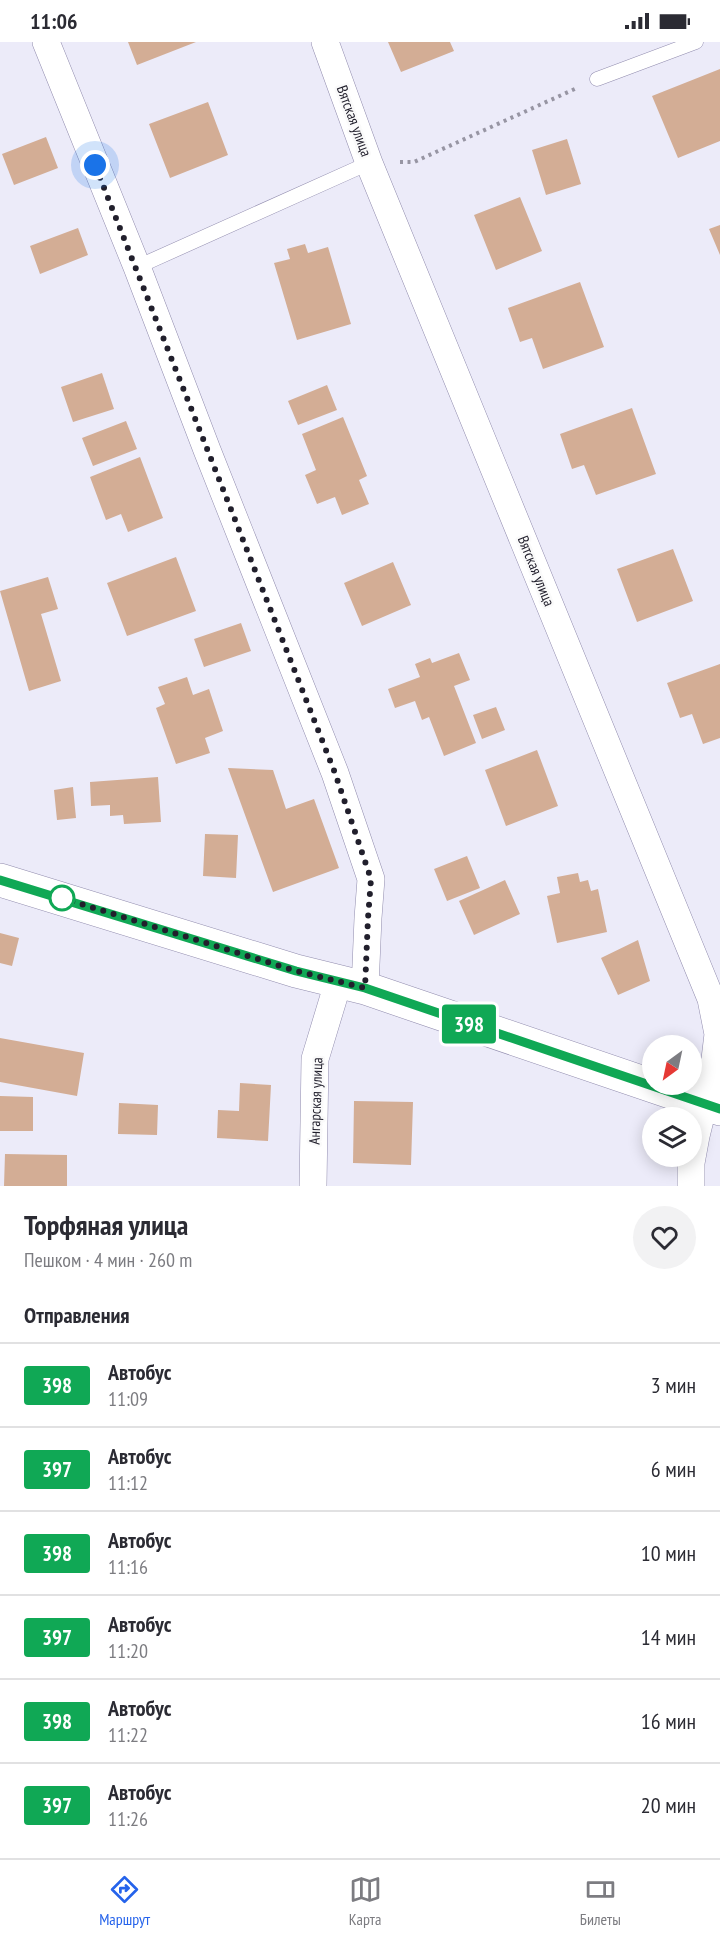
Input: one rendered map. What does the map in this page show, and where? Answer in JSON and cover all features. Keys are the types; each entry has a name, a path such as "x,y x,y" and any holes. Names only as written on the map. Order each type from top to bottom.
{"street":[{"name":"Ангарская улица","path":"46,42 137,267 335,773 371,879 368,918 352,986 315,1059 313,1186"},
{"name":"Вятская улица","path":"324,42 369,163 711,999 718,1034 712,1107 693,1154 691,1186"},
{"path":"0,880 352,986 712,1107"}],"lane":[{"path":"597,79 696,42"},
{"path":"137,267 369,163"}],"path":[{"path":"369,163 414,162 597,79"}],"building":[{"path":"128,42 196,42 137,65"},
{"path":"388,42 450,42 454,51 401,72"},
{"path":"720,69 720,141 678,158 652,96"},
{"path":"208,102 228,155 170,178 149,124"},
{"path":"46,137 58,168 14,185 2,154"},
{"path":"567,139 581,184 546,195 532,150"},
{"path":"520,197 542,251 496,270 474,215"},
{"path":"720,225 720,255 709,229"},
{"path":"78,228 88,255 40,274 30,246"},
{"path":"305,244 308,253 328,247 351,324 297,340 274,263 290,259 287,249"},
{"path":"580,282 604,347 543,369 532,338 520,342 508,308"},
{"path":"102,373 114,409 73,422 61,387"},
{"path":"327,385 337,410 298,425 288,401"},
{"path":"632,408 656,474 596,495 584,465 572,469 560,434"},
{"path":"343,417 367,476 359,480 369,504 342,515 335,497 317,504 305,475 316,470 302,434"},
{"path":"126,421 137,449 93,466 82,438"},
{"path":"140,457 163,518 128,532 121,514 106,520 90,477"},
{"path":"673,549 693,601 637,622 617,569"},
{"path":"176,557 196,611 127,636 107,583"},
{"path":"393,562 411,605 362,626 344,583"},
{"path":"48,577 58,609 41,614 61,681 29,691 0,591"},
{"path":"241,623 251,651 204,667 194,639"},
{"path":"459,653 470,680 454,686 476,743 444,756 429,717 422,720 415,701 395,708 388,689 420,677 415,664 430,658 432,663"},
{"path":"720,664 720,738 703,744 692,714 680,718 667,683"},
{"path":"187,677 193,695 209,689 223,731 205,738 210,753 176,764 156,708 165,704 158,687"},
{"path":"496,707 505,730 482,739 473,715"},
{"path":"537,750 558,806 506,826 485,770"},
{"path":"228,768 273,770 286,809 314,799 339,868 273,892"},
{"path":"158,777 161,822 124,824 123,815 110,816 110,805 91,806 90,782"},
{"path":"73,787 76,818 57,820 54,790"},
{"path":"205,834 238,835 236,878 203,876"},
{"path":"467,856 480,888 447,901 434,869"},
{"path":"578,873 580,882 588,880 591,891 598,889 607,932 557,943 547,896 560,893 557,877"},
{"path":"505,880 520,914 474,935 459,901"},
{"path":"0,933 19,938 12,966 0,963"},
{"path":"638,940 650,981 618,995 601,958"},
{"path":"0,1038 84,1053 77,1096 0,1082"},
{"path":"240,1083 271,1085 268,1141 217,1138 218,1110 239,1111"},
{"path":"0,1096 33,1097 33,1131 0,1131"},
{"path":"354,1101 413,1102 411,1165 353,1163"},
{"path":"119,1103 158,1105 157,1135 118,1134"},
{"path":"5,1154 67,1155 67,1186 4,1186"}],"bus line":[{"name":"398","path":"0,880 296,971 365,988 720,1109"}],"route":[{"path":"62,898 296,971 365,988 371,879 335,773 95,165"}]}
